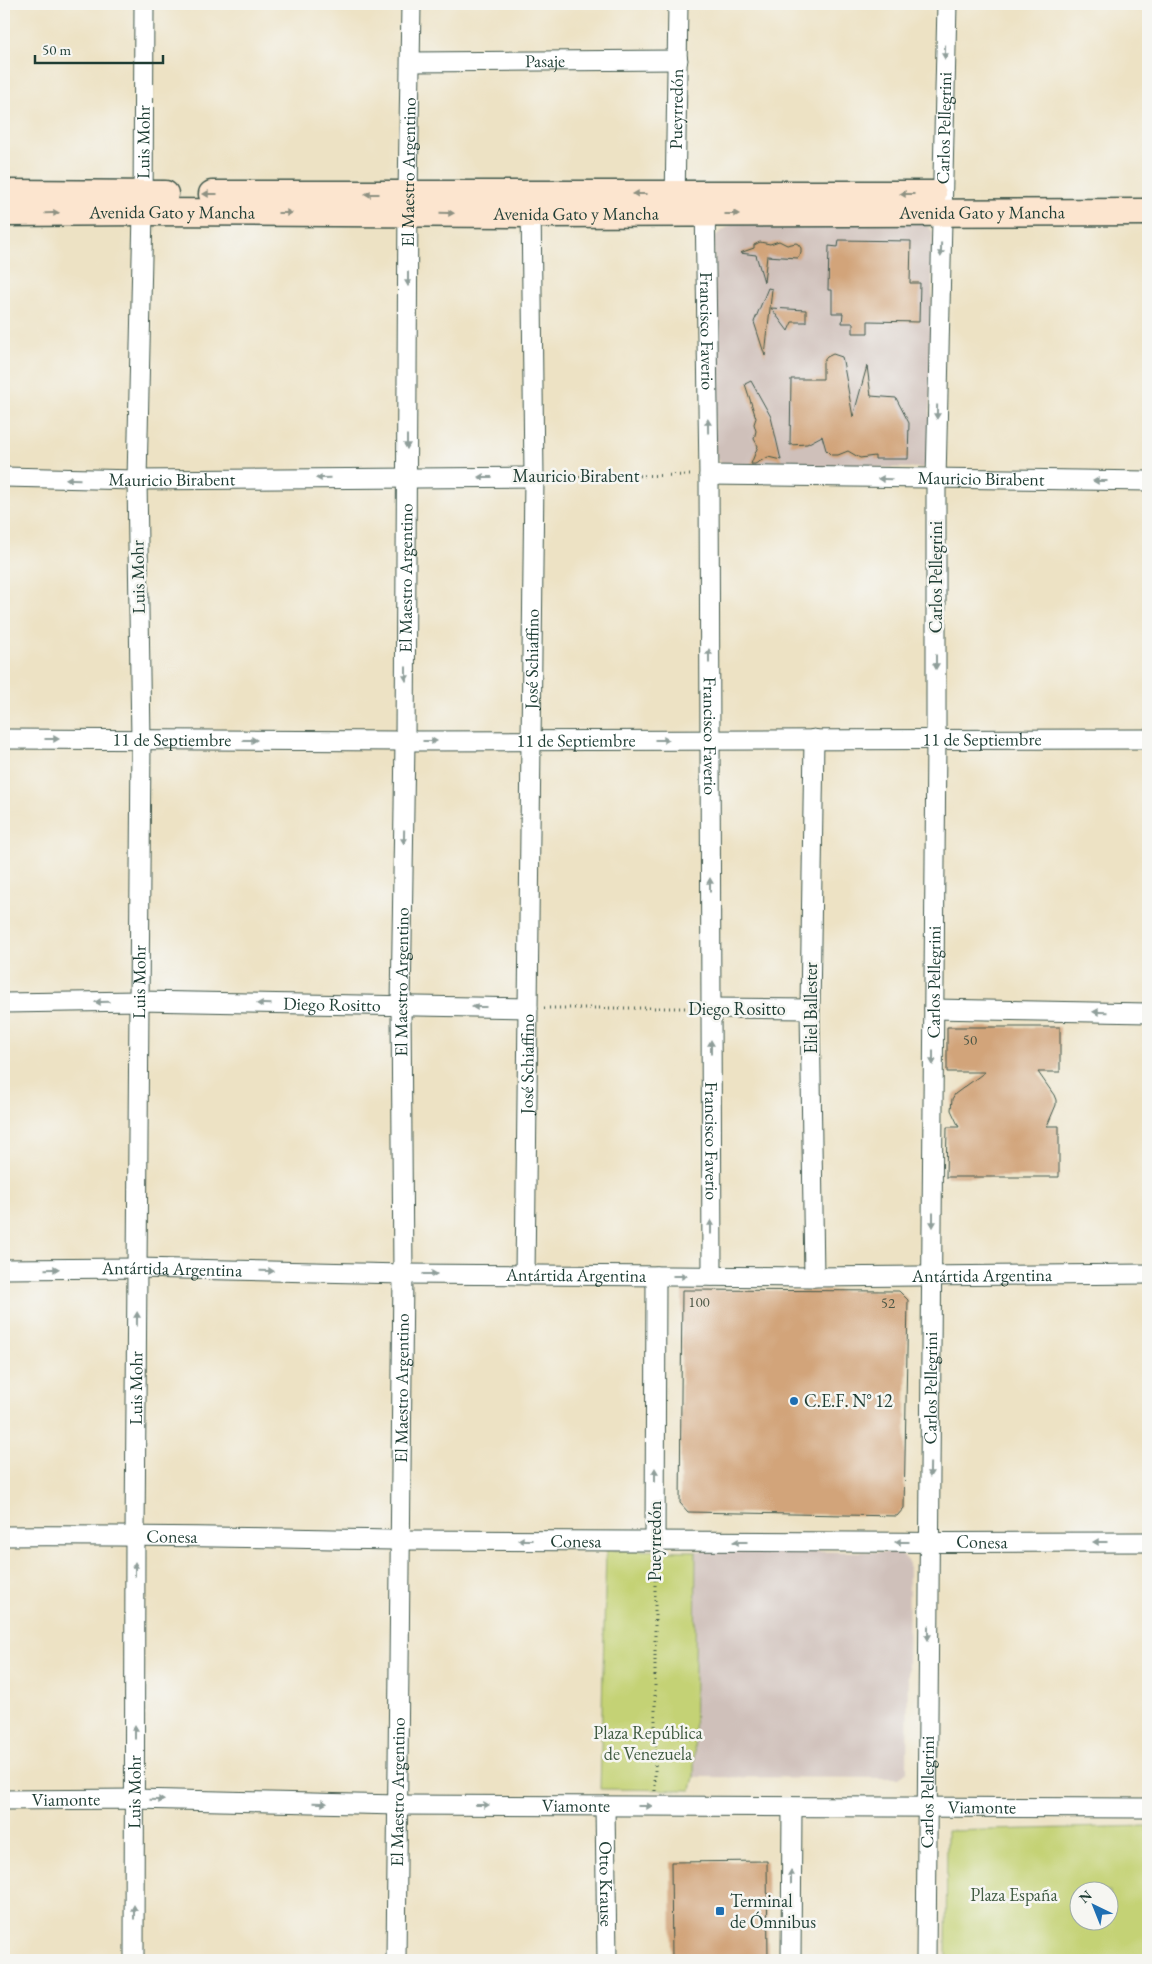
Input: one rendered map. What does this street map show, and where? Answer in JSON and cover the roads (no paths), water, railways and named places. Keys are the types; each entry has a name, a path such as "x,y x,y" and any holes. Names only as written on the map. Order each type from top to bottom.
{"main road":[{"name":"Avenida Gato y Mancha","path":"4,193 142,203 408,204 942,203 1148,194"},
{"name":"Avenida Gato y Mancha","path":"4,214 142,203"},
{"name":"Avenida Gato y Mancha","path":"942,203 1148,212"}],"street":[{"name":"Luis Mohr","path":"134,1960 134,1535 141,740 137,480 144,4"},
{"name":"El Maestro Argentino","path":"396,1960 403,1274 402,1007 411,4"},
{"name":"Pueyrredón","path":"675,204 678,4"},
{"name":"Carlos Pellegrini","path":"926,1960 936,739 936,480 946,4"},
{"name":"Pasaje","path":"411,62 678,60"},
{"name":"José Schiaffino","path":"524,1275 534,477 531,204"},
{"name":"Francisco Faverio","path":"705,204 712,1276"},
{"name":"Mauricio Birabent","path":"708,475 1148,482"},
{"name":"Mauricio Birabent","path":"4,477 137,480 534,477"},
{"name":"11 de Septiembre","path":"4,739 405,741 1148,739"},
{"name":"Eliel Ballester","path":"814,739 810,1009 814,1277"},
{"name":"Diego Rositto","path":"4,1003 139,1001 528,1008"},
{"name":"Diego Rositto","path":"711,1008 810,1009"},
{"path":"934,1009 1148,1013"},
{"name":"Antártida Argentina","path":"4,1269 137,1268 403,1274 814,1277 1148,1274"},
{"name":"Pueyrredón","path":"655,1541 656,1276"},
{"name":"Conesa","path":"4,1536 134,1535 399,1540 929,1543 1148,1542"},
{"name":"Viamonte","path":"4,1800 135,1799 398,1805 1148,1808"},
{"name":"Otto Krause","path":"605,1806 606,1960"},
{"path":"791,1960 792,1807"}],"place":[{"name":"C.E.F. N° 12","path":"794,1401"},
{"name":"Terminal de Ómnibus","path":"720,1911"}],"park label":[{"name":"Plaza República de Venezuela","path":"648,1744"},
{"name":"Plaza España","path":"1014,1895"}]}
